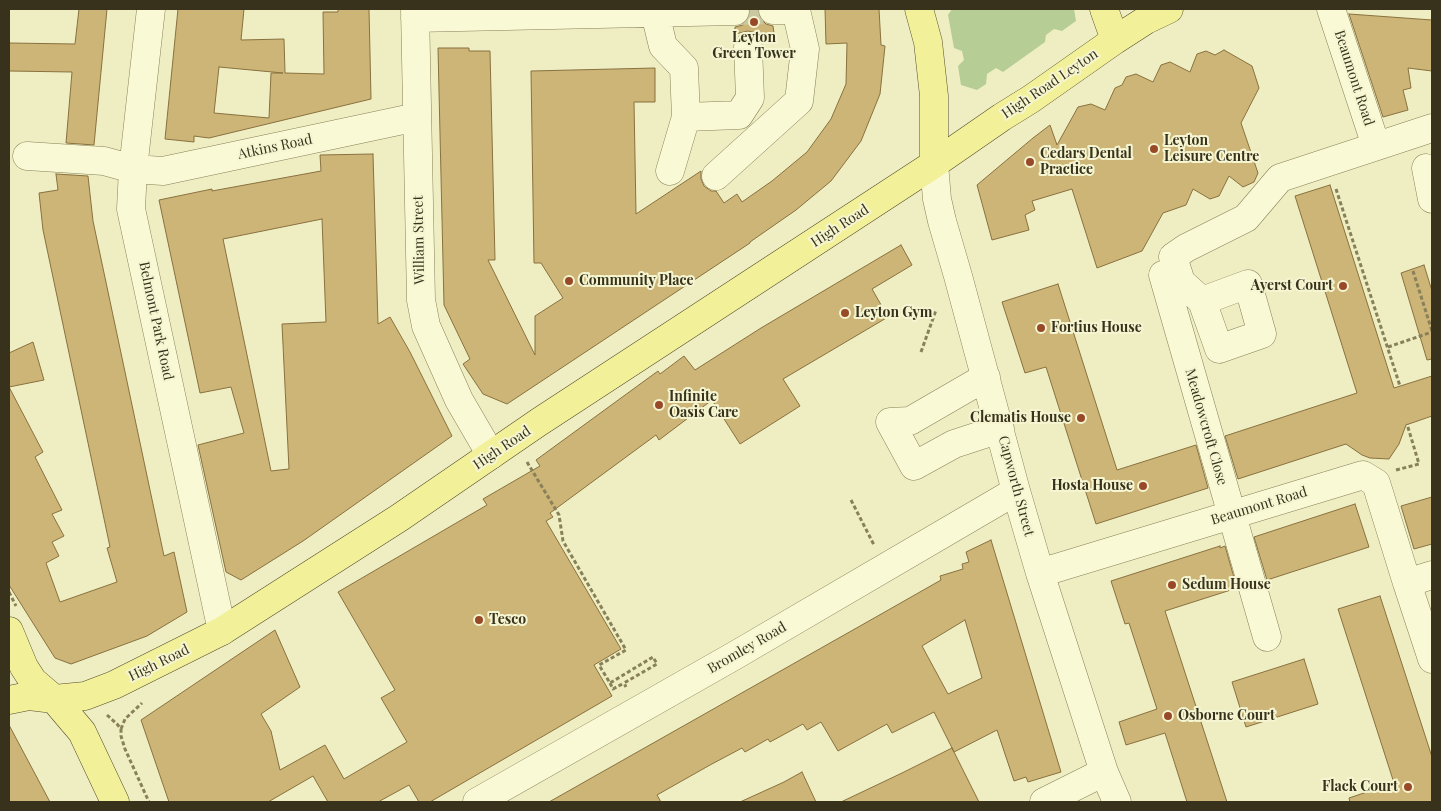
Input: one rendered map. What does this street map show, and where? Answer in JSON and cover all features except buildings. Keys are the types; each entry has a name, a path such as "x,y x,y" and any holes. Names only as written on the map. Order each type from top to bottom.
{"main road":[{"path":"919,9 928,42 934,96 934,164"},
{"path":"1104,9 1115,40"},
{"name":"High Road Leyton","path":"934,164 1115,40 1146,20 1169,9"},
{"name":"High Road","path":"9,700 29,696 54,699 85,696 114,685 222,631 399,518 491,455 934,164"},
{"path":"9,631 24,667 33,681 54,699 82,732 115,802"}],"street":[{"name":"Belmont Park Road","path":"151,9 133,169 131,209 222,631"},
{"name":"Beaumont Road","path":"1331,9 1376,146"},
{"path":"716,176 799,100 806,49 796,10 773,10"},
{"path":"415,13 655,13 723,11"},
{"name":"William Street","path":"415,13 421,300 426,326 459,400 491,455"},
{"path":"655,13 663,46 684,68 686,117 670,171"},
{"path":"686,117 739,115 750,98 748,47"},
{"name":"Atkins Road","path":"27,156 104,161 133,169 163,171 417,117"},
{"path":"1202,301 1181,282 1173,258 1186,248 1246,218 1280,178 1432,128"},
{"name":"Capworth Street","path":"934,164 937,199 942,221 1016,491 1040,573 1104,772 1116,802"},
{"path":"1426,168 1432,199"},
{"name":"Meadowcroft Close","path":"1163,275 1266,638"},
{"path":"986,378 910,421 890,422 914,466 954,444 1000,429"},
{"name":"Beaumont Road","path":"1040,573 1363,475 1376,482"},
{"path":"1376,482 1420,579 1432,659"},
{"name":"Bromley Road","path":"477,802 1016,491"},
{"path":"1044,802 1104,772"}],"path":[{"path":"1336,189 1400,386"},
{"path":"1388,346 1432,332 1413,271"},
{"path":"921,352 936,310"},
{"path":"1376,482 1385,473 1419,464 1408,424"},
{"path":"514,440 558,514 563,541 626,650 600,666 613,689 657,664 653,657 610,683"},
{"path":"851,500 886,567"},
{"path":"624,683 639,709"},
{"path":"112,720 120,730 124,749 149,802"},
{"path":"116,734 123,723"}],"green space":[{"path":"952,9 1074,9 1076,21 1062,31 1054,29 1046,35 1045,42 1003,72 996,68 987,74 986,84 977,90 961,85 958,66 964,60 962,51 954,48 948,15"}],"tunnel":[{"path":"735,11 773,10"}],"place":[{"name":"Leyton Green Tower","path":"754,22"},
{"name":"Leyton Leisure Centre","path":"1154,149"},
{"name":"Cedars Dental Practice","path":"1030,162"},
{"name":"Community Place","path":"569,281"},
{"name":"Ayerst Court","path":"1343,286"},
{"name":"Leyton Gym","path":"845,313"},
{"name":"Fortius House","path":"1041,328"},
{"name":"Infinite Oasis Care","path":"659,405"},
{"name":"Clematis House","path":"1081,418"},
{"name":"Hosta House","path":"1143,486"},
{"name":"Sedum House","path":"1172,585"},
{"name":"Tesco","path":"479,620"},
{"name":"Osborne Court","path":"1168,716"},
{"name":"Flack Court","path":"1408,787"}]}
